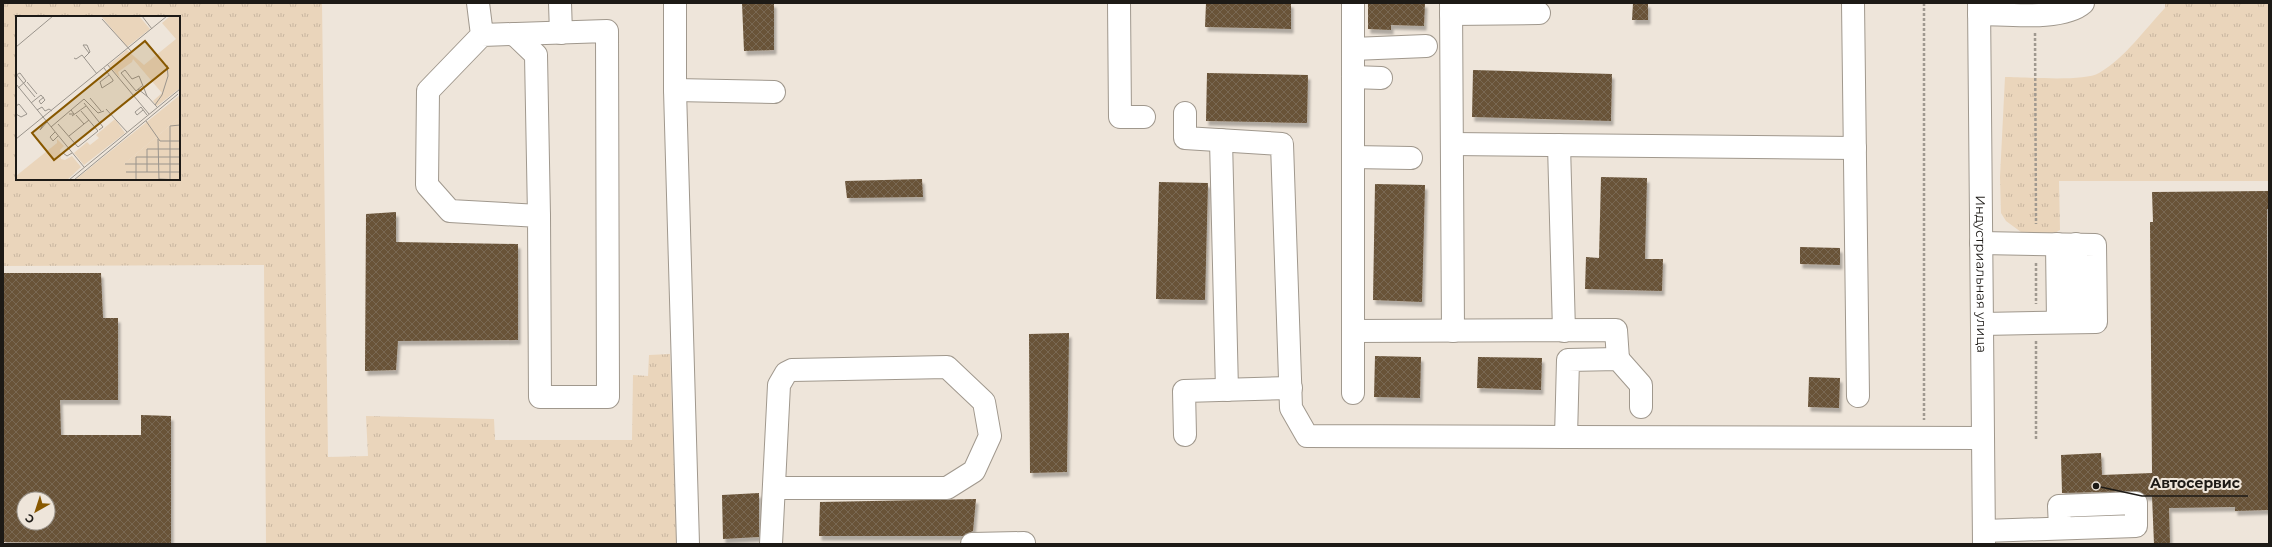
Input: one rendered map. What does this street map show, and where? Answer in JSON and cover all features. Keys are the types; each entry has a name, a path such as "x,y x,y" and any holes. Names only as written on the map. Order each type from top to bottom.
{"street":[{"path":"478,3 482,35"},
{"path":"560,3 561,32"},
{"path":"675,3 675,90 688,544"},
{"path":"1119,3 1120,117 1144,117"},
{"path":"1353,3 1354,393"},
{"path":"1853,3 1858,396"},
{"path":"1979,8 2048,10 2077,9 2083,3"},
{"path":"1452,331 1451,8 1539,13"},
{"name":"Индустриальная улица","path":"1979,8 1984,538"},
{"path":"514,34 536,55 539,216 540,397 608,397 607,31 482,35 428,91 427,186 450,212 539,216"},
{"path":"1353,49 1426,46"},
{"path":"1353,77 1381,78"},
{"path":"675,90 774,92"},
{"path":"1184,113 1185,138 1282,144 1291,408 1307,436 1983,438"},
{"path":"1221,140 1227,390"},
{"path":"1452,144 1855,148"},
{"path":"1559,145 1564,331"},
{"path":"1353,156 1411,158"},
{"path":"1981,243 2095,244 2096,322 1982,324"},
{"path":"2056,244 2067,322"},
{"path":"1353,331 1616,330 1618,359 1641,385 1640,407"},
{"path":"1566,437 1568,360 1618,359"},
{"path":"771,544 776,488 779,385 786,373 792,370 947,367 984,402 990,436 987,443 974,471 947,488 776,488"},
{"path":"1185,436 1184,391 1291,388"},
{"path":"1984,538 2136,526 2136,503 2060,506 2060,528"},
{"path":"972,544 1024,543"}],"path":[{"path":"1924,3 1924,438"},
{"path":"2036,439 2036,323 2056,244 2048,10"}],"green space":[{"path":"3,3 322,3 328,457 368,456 366,416 494,419 495,440 632,440 633,375 648,376 649,355 670,354 677,544 266,544 264,265 3,266"},
{"path":"2165,3 2269,3 2269,181 2059,181 2060,230 2053,234 2021,232 2006,221 2001,213 2000,177 2005,77 2068,78 2091,76 2099,73 2108,67 2134,43 2165,8"}],"building":[{"path":"742,3 774,3 774,50 744,51"},
{"path":"1206,3 1291,3 1291,29 1205,27"},
{"path":"1368,3 1425,3 1424,26 1391,25 1391,30 1368,29"},
{"path":"1633,3 1648,3 1648,20 1632,20"},
{"path":"1473,70 1612,74 1611,121 1472,117"},
{"path":"1207,73 1308,75 1307,123 1206,121"},
{"path":"1601,177 1647,178 1645,259 1663,259 1662,291 1585,289 1586,257 1599,258"},
{"path":"922,179 923,197 847,198 845,181"},
{"path":"1159,182 1208,183 1205,300 1156,299"},
{"path":"1375,184 1425,185 1422,302 1373,300"},
{"path":"2269,191 2269,209 2267,209 2268,510 2235,511 2235,507 2169,508 2170,544 2154,544 2152,496 2146,496 2136,491 2062,493 2061,455 2101,453 2102,475 2152,473 2150,222 2153,222 2152,192"},
{"path":"396,212 396,242 518,244 518,340 398,341 396,370 365,371 366,214"},
{"path":"1800,247 1840,248 1840,265 1800,264"},
{"path":"3,273 101,273 103,318 118,318 118,400 60,400 61,435 141,435 141,415 171,416 171,544 3,542"},
{"path":"1069,333 1067,472 1030,473 1029,334"},
{"path":"1375,356 1421,357 1420,398 1374,397"},
{"path":"1478,357 1542,358 1541,390 1477,388"},
{"path":"1809,377 1840,378 1839,408 1808,407"},
{"path":"759,493 759,537 723,539 722,495"},
{"path":"976,499 973,531 963,536 819,536 820,502"}],"place":[{"name":"Автосервис","path":"2096,486"}]}
